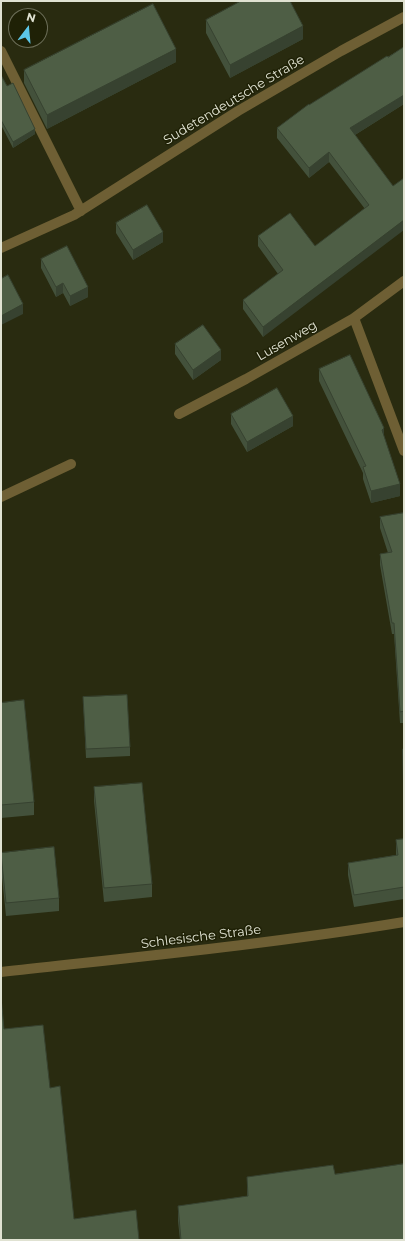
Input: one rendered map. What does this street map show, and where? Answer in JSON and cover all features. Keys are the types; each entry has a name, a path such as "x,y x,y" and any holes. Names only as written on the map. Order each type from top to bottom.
{"street":[{"name":"Sudetendeutsche Straße","path":"1,248 80,211 238,112 341,51 404,17"},
{"path":"1,51 80,211"},
{"name":"Lusenweg","path":"179,414 246,379 354,318 404,281"},
{"path":"354,318 404,452"},
{"path":"1,497 71,464"},
{"name":"Schlesische Straße","path":"1,972 191,952 331,934 404,922"}],"building":[{"path":"241,1 290,1 303,26 230,65 206,20"},
{"path":"153,4 176,49 47,115 24,70"},
{"path":"404,47 404,95 350,128 393,186 404,178 404,220 263,327 243,300 283,270 258,236 290,213 315,246 369,205 329,152 309,168 277,128 309,104"},
{"path":"1,75 7,86 13,83 35,129 13,142 1,120"},
{"path":"147,205 163,232 133,250 116,223"},
{"path":"67,246 88,287 70,296 63,283 56,287 41,259"},
{"path":"8,275 23,304 1,316 1,279"},
{"path":"203,325 221,350 193,370 175,344"},
{"path":"350,355 384,428 382,430 400,484 371,491 363,467 366,466 319,369"},
{"path":"277,388 293,416 247,442 231,414"},
{"path":"404,513 404,711 400,712 394,623 392,623 380,554 392,552 380,517"},
{"path":"127,695 130,747 86,749 83,697"},
{"path":"24,700 34,802 1,805 1,703"},
{"path":"403,749 404,749 404,801"},
{"path":"142,783 152,884 104,888 94,787"},
{"path":"404,839 404,887 354,895 348,863 398,855 396,840"},
{"path":"54,847 59,898 6,903 1,853"},
{"path":"1,997 4,1029 43,1025 50,1088 60,1086 74,1219 136,1210 139,1240 1,1240"},
{"path":"404,1164 404,1240 181,1240 178,1206 248,1196 247,1177 333,1165 335,1174"}]}
